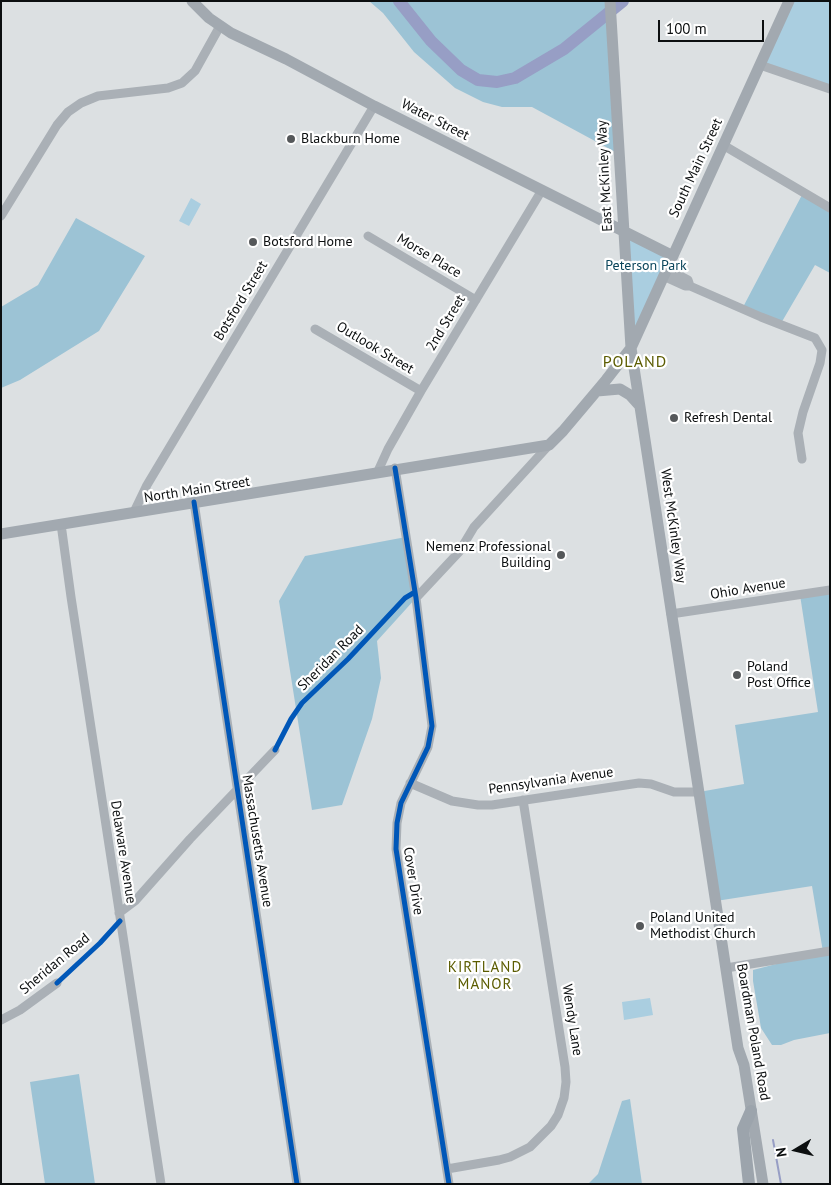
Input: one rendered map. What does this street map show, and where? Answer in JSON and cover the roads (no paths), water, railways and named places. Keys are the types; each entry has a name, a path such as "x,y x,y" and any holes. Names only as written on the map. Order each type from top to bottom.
{"highway":[{"path":"749,1184 743,1129 751,1111"}],"main road":[{"name":"Water Street","path":"192,1 202,12 220,26 374,106 673,256"},
{"name":"East McKinley Way","path":"610,1 630,348"},
{"name":"South Main Street","path":"630,348 789,1"},
{"path":"549,445 597,391 630,348"},
{"name":"West McKinley Way","path":"630,348 686,708"},
{"path":"597,391 620,389 630,395 640,406"},
{"name":"North Main Street","path":"1,534 396,468 549,445"},
{"name":"Boardman Poland Road","path":"686,708 738,1048 744,1065 763,1184"}],"street":[{"path":"1,216 57,125 68,112 81,102 98,96 168,88 182,83 195,71 220,26"},
{"path":"760,65 830,89"},
{"name":"Botsford Street","path":"134,512 147,485 374,106"},
{"path":"723,145 830,208"},
{"name":"2nd Street","path":"378,471 388,449 421,391 542,190"},
{"name":"Morse Place","path":"368,236 476,300"},
{"path":"665,273 684,286 690,286 761,318 815,338 822,350 798,433 802,459"},
{"name":"Outlook Street","path":"316,329 421,391"},
{"path":"416,598 459,552 474,527 549,445"},
{"name":"Cover Drive","path":"396,468 416,598 432,726 428,747 398,813 396,849 449,1184"},
{"name":"Massachusetts Avenue","path":"194,502 297,1184"},
{"name":"Delaware Avenue","path":"61,524 161,1184"},
{"name":"Ohio Avenue","path":"671,614 830,590"},
{"path":"119,913 135,901 190,839 275,750"},
{"name":"Pennsylvania Avenue","path":"410,783 438,796 466,804 492,805 639,782 674,792 699,792"},
{"name":"Wendy Lane","path":"446,1168 510,1158 530,1148 551,1126 558,1115 564,1098 565,1068 523,800"},
{"path":"726,968 830,951"},
{"name":"Sheridan Road","path":"1,1020 20,1010 57,983"}],"waterway":[{"path":"399,1 431,41 461,70 478,80 497,82 515,78 564,49 623,1"},
{"path":"773,1140 781,1184"}],"place":[{"name":"Blackburn Home","path":"291,139"},
{"name":"Botsford Home","path":"253,242"},
{"name":"Refresh Dental","path":"674,418"},
{"name":"Nemenz Professional Building","path":"561,555"},
{"name":"Poland Post Office","path":"737,675"},
{"name":"Poland United Methodist Church","path":"640,926"}],"district":[{"name":"POLAND","path":"635,362"},
{"name":"KIRTLAND MANOR","path":"485,976"}],"park label":[{"name":"Peterson Park","path":"646,266"}]}
